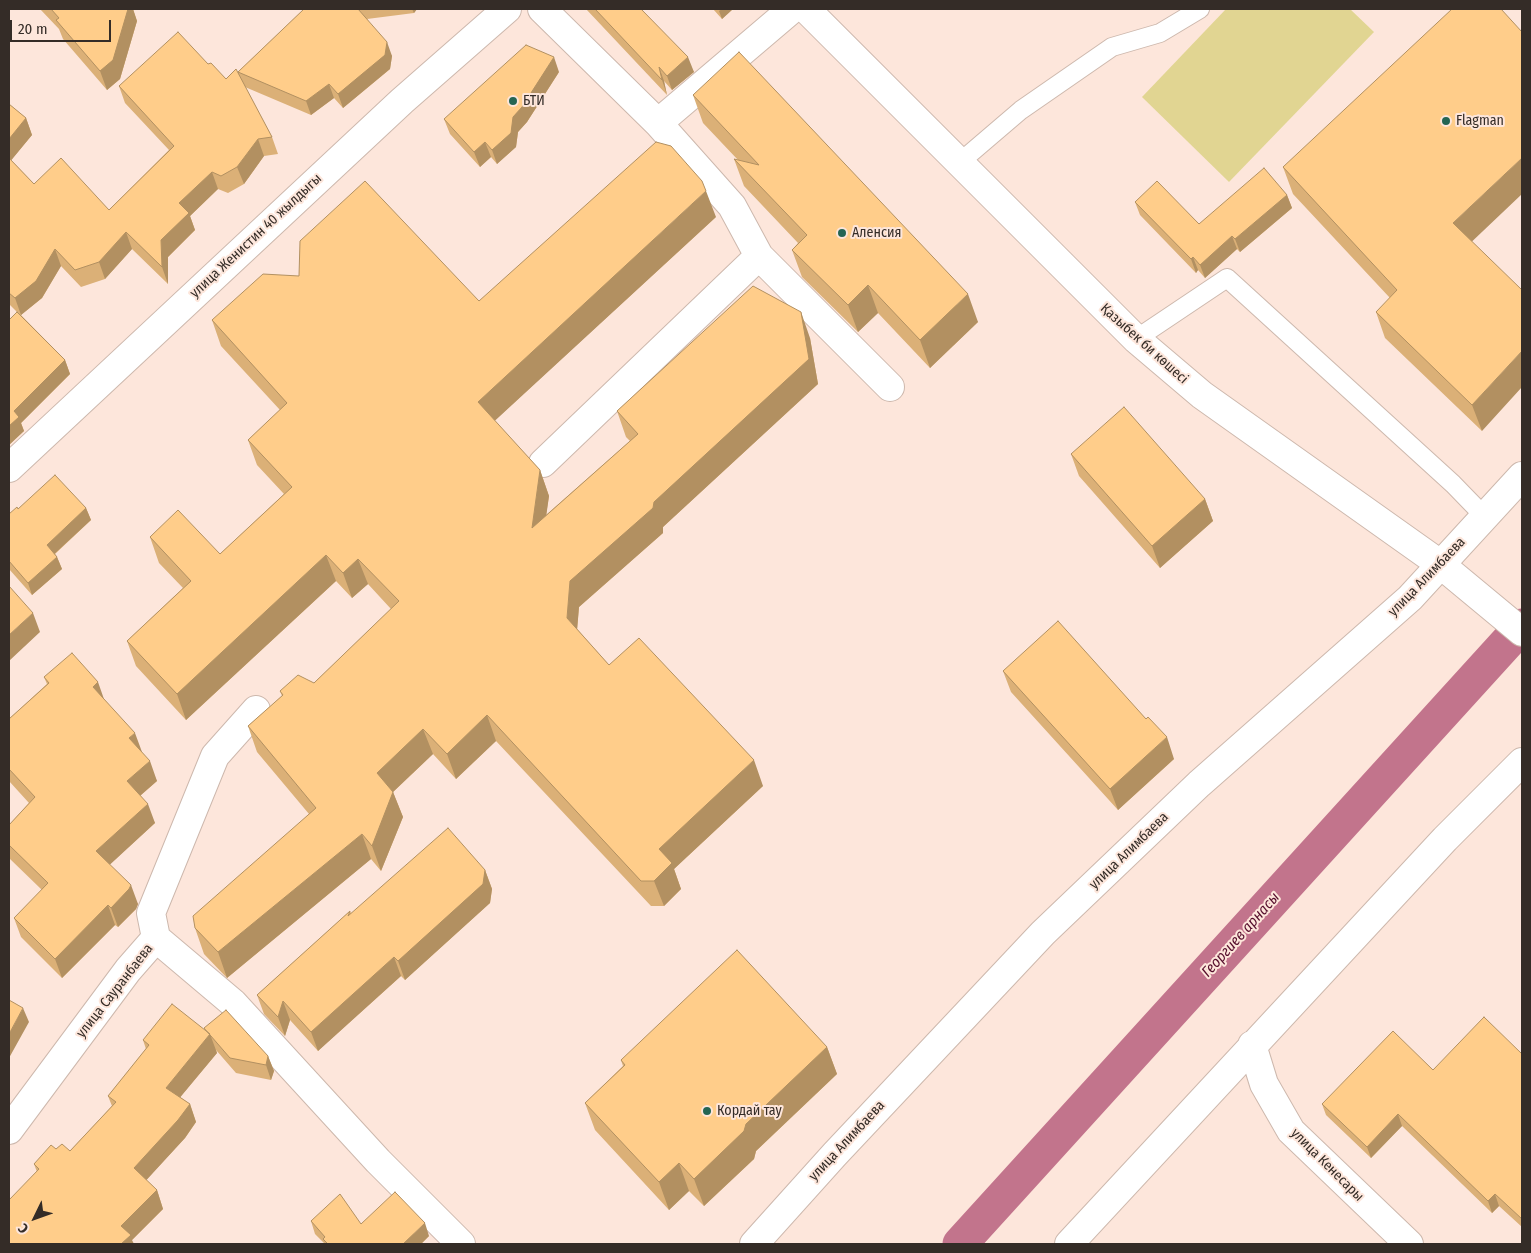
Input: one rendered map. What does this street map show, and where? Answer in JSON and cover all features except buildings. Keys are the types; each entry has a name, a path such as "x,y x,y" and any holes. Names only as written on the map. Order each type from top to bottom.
{"street":[{"name":"улица Женистин 40 жылдыгы","path":"9,468 402,101 507,9"},
{"path":"542,9 658,123 732,206 759,256 890,387"},
{"path":"658,123 792,9"},
{"name":"Қазыбек би көшесі","path":"806,9 1136,339 1202,395 1440,564 1522,632"},
{"path":"543,463 759,256"},
{"name":"улица Алимбаева","path":"754,1244 835,1154 1043,933 1199,784 1410,598 1522,476"},
{"name":"улица Сауранбаева","path":"9,1130 128,970 156,938 151,913 215,756 256,710"},
{"path":"1068,1244 1445,838 1522,762"},
{"path":"156,938 233,1003 378,1161 461,1244"},
{"name":"улица Кенесары","path":"1252,1045 1264,1084 1291,1131 1409,1244"}],"lane":[{"path":"959,163 1021,110 1112,47 1160,33 1200,9"},
{"path":"1136,339 1227,278 1446,477 1485,517"}],"shaded area":[{"path":"1226,9 1350,9 1374,32 1229,182 1142,97"}],"waterway":[{"name":"Георгиев арнасы","path":"960,1244 1522,626"}],"place":[{"name":"БТИ","path":"513,101"},
{"name":"Flagman","path":"1446,121"},
{"name":"Аленсия","path":"842,233"},
{"name":"Кордай тау","path":"707,1111"}]}
